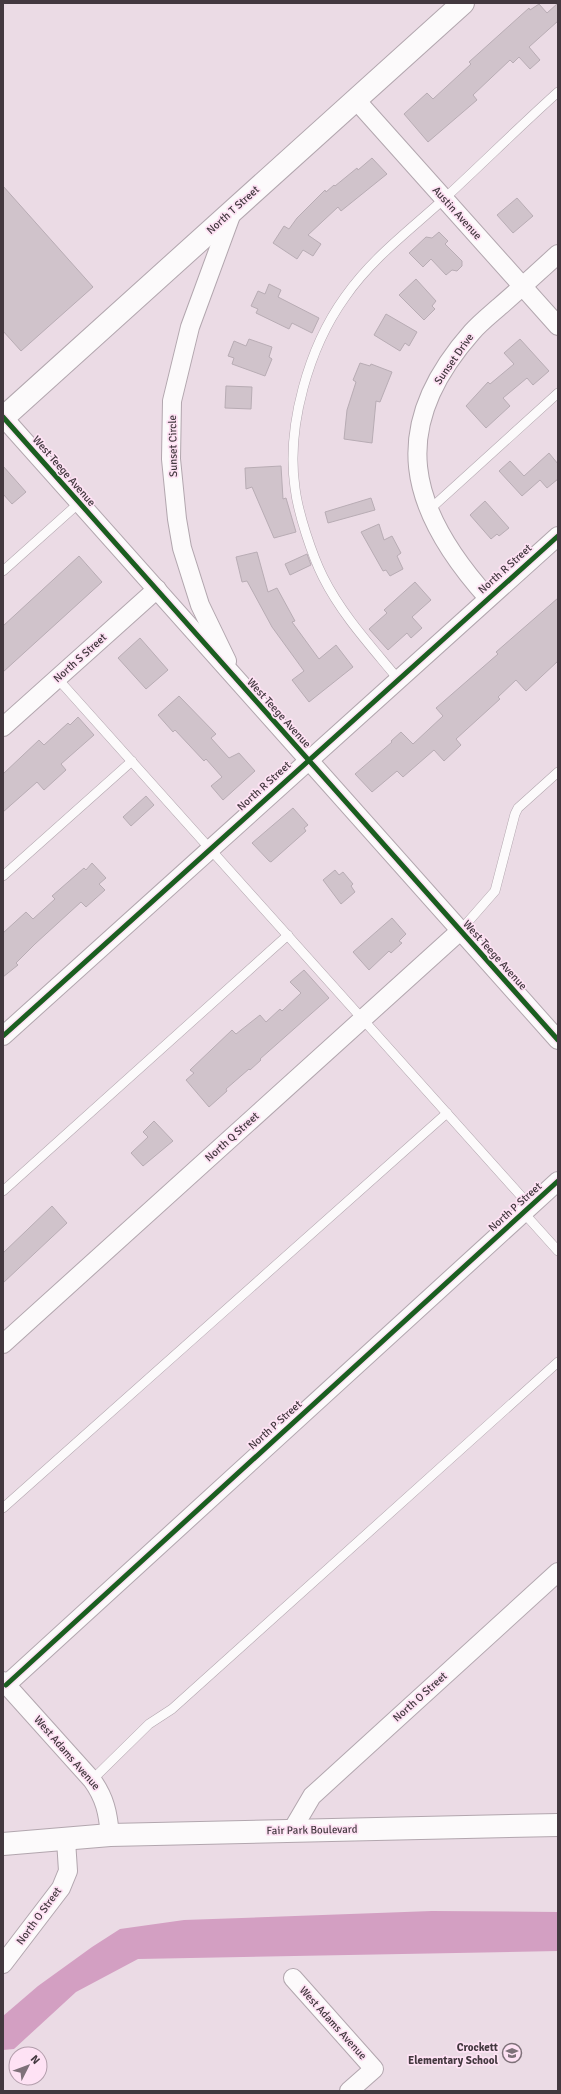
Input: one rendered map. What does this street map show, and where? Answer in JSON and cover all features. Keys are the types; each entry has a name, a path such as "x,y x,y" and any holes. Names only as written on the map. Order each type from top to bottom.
{"street":[{"name":"North T Street","path":"3,417 463,3"},
{"name":"Austin Avenue","path":"356,100 558,326"},
{"name":"Sunset Circle","path":"234,210 190,327 172,401 171,459 177,519 182,548 200,605 237,681"},
{"name":"Sunset Drive","path":"488,598 450,552 428,510 420,484 417,464 421,423 436,382 473,332 558,254"},
{"name":"West Teege Avenue","path":"3,417 558,1040"},
{"name":"North R Street","path":"3,1036 558,536"},
{"name":"North S Street","path":"3,727 157,589"},
{"name":"North Q Street","path":"3,1344 460,931"},
{"name":"North P Street","path":"5,1683 558,1181"},
{"name":"North O Street","path":"292,1830 312,1796 558,1572"},
{"name":"West Adams Avenue","path":"5,1683 101,1791 107,1807 110,1835"},
{"name":"Fair Park Boulevard","path":"3,1844 66,1840 110,1835 558,1825"},
{"name":"North O Street","path":"3,1964 61,1888 68,1871 66,1840"},
{"name":"West Adams Avenue","path":"293,1978 374,2069 349,2091"}],"lane":[{"path":"398,679 347,618 323,577 308,536 295,488 293,444 299,403 312,360 325,328 345,296 397,238 444,199 558,92"},
{"path":"428,510 558,393"},
{"path":"3,571 79,503"},
{"path":"57,678 447,1113 527,1209 558,1251"},
{"path":"3,876 132,760"},
{"path":"460,931 496,891 515,814 518,808 558,772"},
{"path":"3,1191 288,935"},
{"path":"3,1508 447,1113"},
{"path":"92,1780 149,1724 172,1709 558,1362"}],"shaded area":[{"path":"432,1911 558,1912 558,1951 138,1959 76,1992 17,2046 8,2046 8,2050 3,2050 3,2016 38,1986 92,1947 120,1929 184,1920"}],"building":[{"path":"558,3 558,21 529,47 540,60 530,69 519,57 513,63 510,60 473,95 477,100 428,142 404,114 427,93 433,99 471,64 469,62 529,8 530,10 539,4 547,13"},
{"path":"372,158 387,174 341,211 338,207 308,235 321,244 313,256 303,250 297,259 273,243 284,226 289,229 297,218 325,190 326,192 334,185 335,186"},
{"path":"3,186 93,287 21,351 3,331"},
{"path":"517,198 533,216 513,233 497,215"},
{"path":"439,232 448,241 445,244 462,261 462,266 457,271 452,270 446,275 431,259 423,267 409,253 426,237 432,238"},
{"path":"416,279 436,301 432,306 435,309 424,320 399,295"},
{"path":"269,284 281,290 278,297 319,318 312,333 292,323 289,329 256,313 258,309 251,306 258,291 265,294"},
{"path":"386,314 417,332 409,346 405,343 400,351 374,335"},
{"path":"249,339 272,347 269,357 272,359 265,376 232,364 234,358 228,356 234,341 246,346"},
{"path":"520,339 549,371 533,385 527,378 503,398 510,406 486,428 466,406 488,382 490,384 514,364 504,353"},
{"path":"360,363 370,366 371,364 392,372 380,402 376,401 372,443 344,439 347,410 356,382 353,380"},
{"path":"226,386 252,387 251,409 225,408"},
{"path":"549,453 558,464 558,479 547,488 540,480 522,496 499,471 510,461 524,476"},
{"path":"3,466 26,492 12,504 3,494"},
{"path":"281,466 283,499 286,498 296,532 274,538 252,487 246,489 245,468"},
{"path":"371,498 375,510 328,523 325,512"},
{"path":"485,501 509,528 499,536 497,534 491,539 470,515"},
{"path":"379,524 384,540 392,536 401,553 397,556 403,569 390,576 386,570 383,571 361,532"},
{"path":"257,552 268,592 277,588 295,621 292,622 319,659 336,645 353,667 309,702 292,680 304,671 272,627 247,581 242,582 236,557"},
{"path":"307,554 311,565 290,575 285,564"},
{"path":"79,556 102,582 3,672 3,626"},
{"path":"415,582 431,600 412,617 422,628 411,638 407,633 388,650 369,629 387,613 384,610"},
{"path":"558,598 558,661 526,691 516,680 498,697 500,699 456,739 461,745 444,761 434,750 403,777 397,771 372,792 355,774 392,742 391,741 401,732 413,744 443,716 436,708 498,654 496,652"},
{"path":"140,638 168,670 146,689 118,658"},
{"path":"179,696 216,734 211,738 229,758 239,753 255,771 223,800 211,786 222,777 206,759 204,761 175,730 173,732 158,715"},
{"path":"78,717 94,735 61,764 66,770 44,790 37,782 3,812 3,774 39,740 44,745 68,723 70,725"},
{"path":"146,796 154,805 131,826 123,817"},
{"path":"293,808 308,825 304,828 306,831 271,862 252,843"},
{"path":"92,863 106,878 99,884 105,890 86,907 81,902 16,963 18,965 3,977 3,933 26,912 33,919 55,899 52,896 84,868 86,870"},
{"path":"335,870 339,875 343,872 353,884 351,886 355,892 341,904 323,880"},
{"path":"392,918 406,934 399,941 402,943 391,953 389,951 369,970 353,952"},
{"path":"304,970 329,998 260,1059 261,1060 250,1070 249,1069 226,1089 227,1091 209,1107 186,1080 194,1073 190,1070 232,1030 236,1034 260,1015 266,1022 280,1009 282,1011 301,993 290,982"},
{"path":"154,1121 173,1141 143,1166 131,1153 148,1137 143,1132"},
{"path":"52,1206 67,1223 3,1283 3,1253"}],"cycle path":[{"path":"3,417 558,1040"},
{"path":"3,1036 558,536"},
{"path":"6,1685 558,1181"}],"place":[{"name":"Crockett Elementary School","path":"512,2053"}]}
